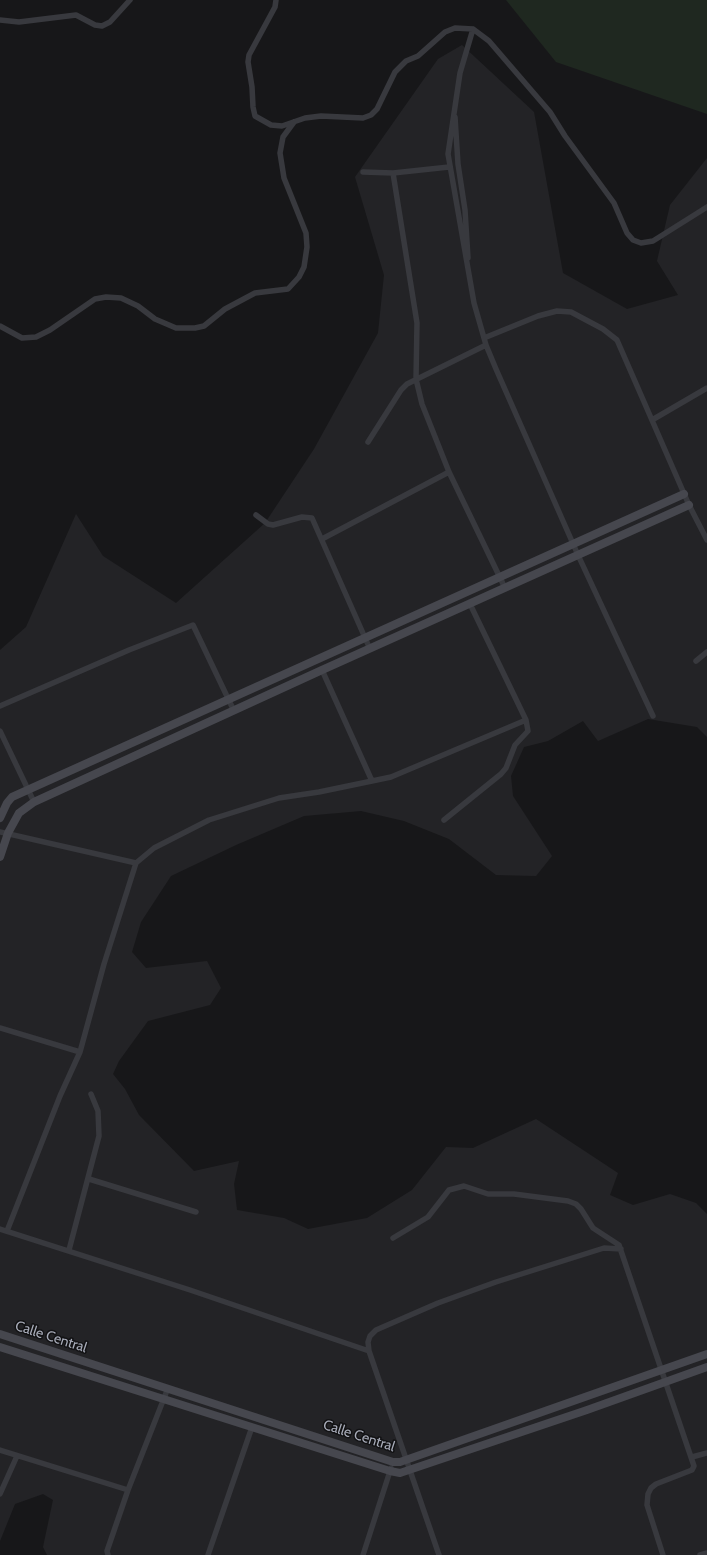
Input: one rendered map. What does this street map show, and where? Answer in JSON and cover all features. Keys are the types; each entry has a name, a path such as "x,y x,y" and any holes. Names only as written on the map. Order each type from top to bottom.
{"street":[{"path":"0,20 19,22 76,15 95,25 102,26 110,22 130,0"},
{"path":"276,0 274,7 249,55 248,62 255,116 271,124 282,126 305,118 321,116 363,118 371,115 377,109 395,72 406,61 418,56 446,32 455,28 473,28 489,41 513,71 550,112 565,136 614,203 627,233 633,240 641,243 653,242 707,207"},
{"path":"473,28 460,73 448,154 449,167 471,286 486,346 573,544 653,716"},
{"path":"454,108 458,164 465,210 471,286"},
{"path":"0,326 22,338 36,337 50,330 95,299 106,297 121,298 138,306 155,319 176,328 195,328 204,326 225,309 254,293 288,289 299,277 304,266 307,247 306,233 284,178 280,153 283,137 294,122"},
{"path":"363,172 393,173 449,167"},
{"path":"393,173 418,323 416,379 422,404 449,472 505,588"},
{"path":"484,338 538,316 557,311 571,312 603,328 617,340 684,494 707,540"},
{"path":"368,442 401,390 416,379 486,346"},
{"path":"652,420 707,388"},
{"path":"322,539 449,472"},
{"path":"0,818 7,803 12,797 684,494"},
{"path":"0,857 4,832 19,812 34,802 322,670 689,505"},
{"path":"256,515 268,524 273,525 308,517 315,523 370,649"},
{"path":"444,820 501,774 506,768 515,745 528,731 526,720 470,604"},
{"path":"0,706 129,650 193,625 234,711"},
{"path":"696,660 707,652"},
{"path":"322,670 372,781"},
{"path":"8,1231 60,1096 80,1052 104,964 136,863 154,848 209,820 279,798 319,792 391,777 526,720"},
{"path":"0,731 34,802"},
{"path":"4,832 136,863"},
{"path":"0,1028 80,1052"},
{"path":"69,1250 89,1179 99,1136 98,1111 91,1094"},
{"path":"89,1179 196,1212"},
{"path":"393,1238 428,1217 449,1190 464,1186 488,1194 514,1194 568,1201 576,1204 581,1209 593,1228 616,1242 621,1249 664,1382 694,1466 692,1470 656,1484 651,1488 648,1494 647,1505 663,1555"},
{"path":"0,1229 69,1250 369,1351"},
{"path":"439,1555 369,1351 368,1342 370,1336 376,1330 438,1303 496,1282 604,1248 621,1249"},
{"name":"Calle Central","path":"0,1334 393,1462 408,1461 707,1354"},
{"name":"Calle Central","path":"0,1347 163,1400 400,1473 707,1367"},
{"path":"108,1555 107,1551 128,1490 168,1388"},
{"path":"208,1555 252,1427"},
{"path":"0,1450 128,1490"},
{"path":"692,1457 707,1452"},
{"path":"0,1494 17,1456"},
{"path":"363,1555 393,1462"}],"shaded area":[{"path":"506,0 707,0 707,114 556,62"},
{"path":"462,45 534,112 563,273 627,309 678,295 657,261 670,205 707,158 707,737 697,727 648,719 598,741 583,721 548,741 524,747 511,776 513,796 552,856 536,876 496,875 449,839 404,821 361,811 304,816 236,845 171,876 141,922 132,952 146,968 207,961 221,988 210,1005 148,1021 119,1061 113,1074 125,1089 139,1115 194,1171 239,1161 234,1184 237,1210 284,1218 308,1229 367,1218 412,1190 446,1147 473,1148 536,1119 618,1173 610,1195 633,1205 670,1194 696,1203 707,1214 707,1555 47,1555 43,1547 53,1500 43,1494 15,1504 0,1541 0,650 26,627 76,514 103,556 176,603 265,523 314,449 378,333 384,275 355,177 438,59"}]}
